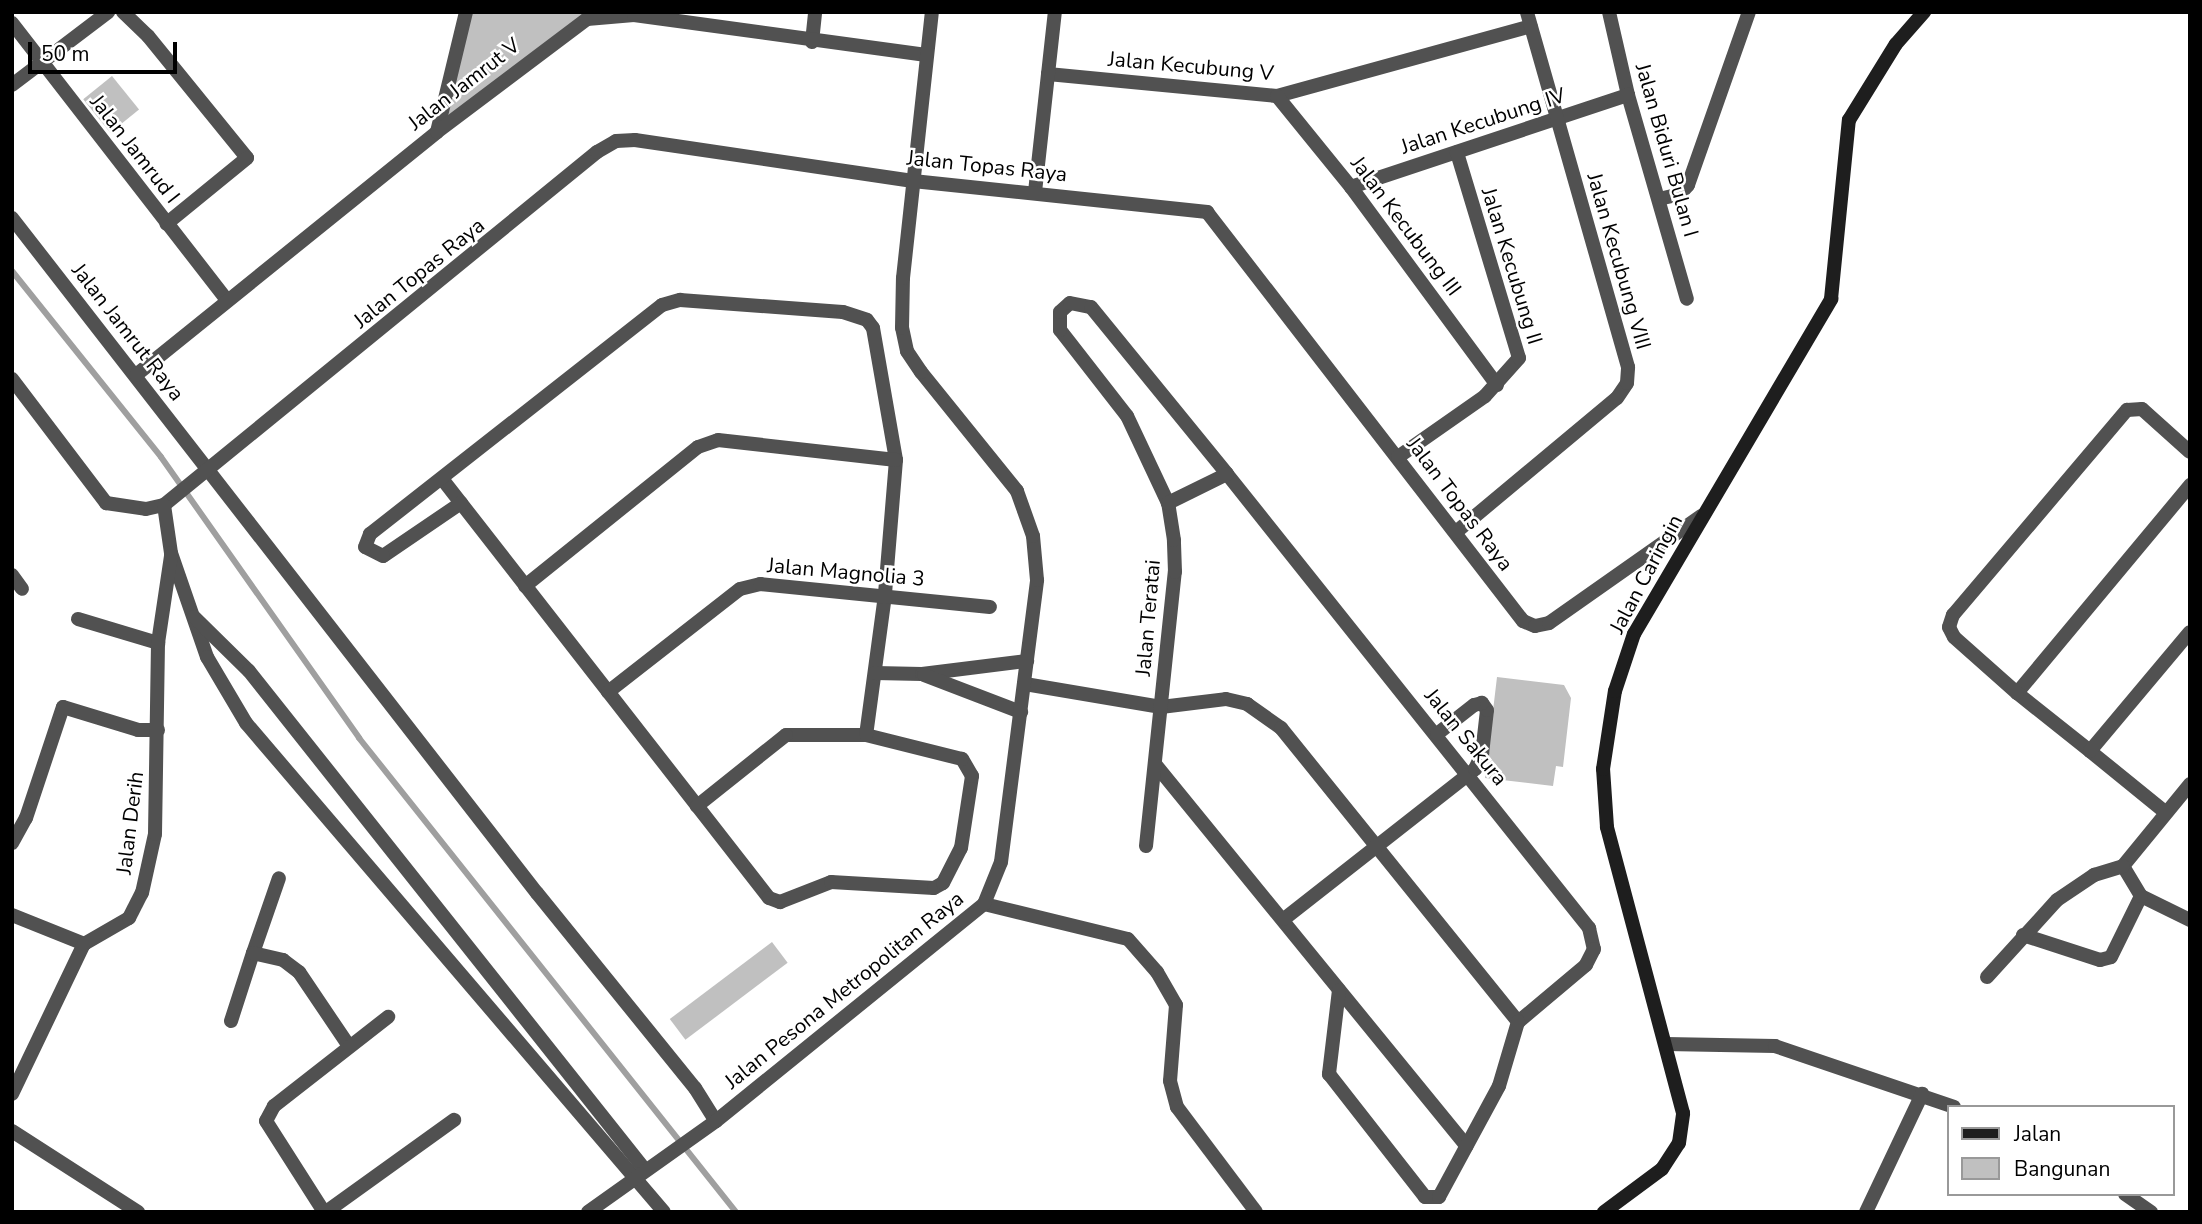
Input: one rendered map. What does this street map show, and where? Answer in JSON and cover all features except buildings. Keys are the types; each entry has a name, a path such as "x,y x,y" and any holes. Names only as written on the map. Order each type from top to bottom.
{"main road":[{"name":"Jalan Caringin","path":"1604,1212 1662,1169 1679,1143 1683,1112 1607,827 1603,769 1606,727 1634,634 1831,299 1849,120 1896,44 1924,12"}],"street":[{"path":"12,85 108,12"},
{"path":"123,12 148,36 247,158 166,223"},
{"path":"437,132 466,12"},
{"path":"812,42 816,12"},
{"name":"Jalan Pesona Metropolitan Raya","path":"588,1212 639,1173 660,1164 716,1121 984,904 1001,862 1037,580 1034,536 1017,491 921,372 907,351 902,327 903,278 932,12"},
{"path":"1035,192 1055,12"},
{"name":"Jalan Biduri Bulan I","path":"1609,12 1628,95 1687,299"},
{"path":"1659,199 1680,194 1688,185 1749,12"},
{"name":"Jalan Jamrut V","path":"136,375 226,299 571,27 612,14 926,55"},
{"name":"Jalan Kecubung V","path":"1048,74 1278,96 1529,19"},
{"name":"Jalan Kecubung VIII","path":"1456,532 1617,398 1627,383 1628,367 1529,19"},
{"name":"Jalan Jamrud I","path":"12,23 226,299"},
{"name":"Jalan Kecubung IV","path":"1351,187 1628,95"},
{"name":"Jalan Kecubung III","path":"1278,96 1351,187 1497,385"},
{"name":"Jalan Topas Raya","path":"168,503 208,473 569,174 616,141 914,181 1207,212 1523,621 1535,626 1549,622 1701,516"},
{"name":"Jalan Kecubung II","path":"1457,152 1519,353 1517,362 1497,385"},
{"name":"Jalan Jamrut Raya","path":"12,218 136,375 208,473 695,1088 716,1121"},
{"path":"461,503 383,556 365,547 370,534 443,480 662,306 680,300 844,312 867,320 873,328 896,460 885,595 866,735"},
{"name":"Jalan Sakura","path":"1060,313 1070,303 1091,307 1469,773 1589,928 1594,948 1586,965 1518,1022"},
{"name":"Jalan Teratai","path":"1060,313 1060,330 1127,416 1168,503 1175,572 1146,846"},
{"path":"12,379 106,503 136,509 168,503 171,553 193,617 218,680 246,723 639,1173"},
{"path":"1398,457 1497,385"},
{"path":"2165,812 2017,692 1954,637 1949,627 1954,615 2127,410 2143,409 2190,452"},
{"path":"525,586 698,447 718,440 896,460"},
{"path":"1168,503 1227,474"},
{"path":"443,480 525,586 608,692 697,806 769,898 780,902 831,882 934,888 943,883 961,848 972,776 970,767 950,755 866,735 786,735 697,806"},
{"path":"2017,692 2190,485"},
{"name":"Jalan Derih","path":"84,944 130,918 142,893 155,834 158,643 171,553"},
{"path":"12,575 22,589"},
{"name":"Jalan Magnolia 3","path":"608,692 740,589 760,584 990,607"},
{"path":"193,617 250,671 639,1173 664,1212"},
{"path":"78,619 158,643"},
{"path":"2090,751 2190,632"},
{"path":"875,673 922,674 1027,661"},
{"path":"922,674 1021,712"},
{"path":"1025,684 1161,707 1226,699 1247,704 1281,728 1518,1022 1499,1086 1439,1197 1425,1197 1329,1073 1339,990"},
{"path":"1284,919 1377,849 1469,773 1482,754 1487,710 1482,703 1437,734"},
{"path":"12,843 26,818 63,707 138,730 158,730"},
{"path":"1155,764 1284,919 1466,1146"},
{"path":"1987,977 2022,935 2076,884 2123,866 2190,784"},
{"path":"2123,866 2141,896 2190,920"},
{"path":"231,1021 279,878"},
{"path":"2022,935 2100,960 2110,957 2141,896"},
{"path":"984,904 1128,939 1157,972 1176,1005 1170,1080 1177,1107 1256,1212"},
{"path":"12,915 84,944 12,1094"},
{"path":"253,953 283,960 299,972 349,1046"},
{"path":"388,1017 274,1106 266,1121 325,1212 454,1119"},
{"path":"1667,1044 1774,1046 1949,1105"},
{"path":"1866,1212 1922,1094"},
{"path":"12,1131 138,1212"},
{"path":"2128,1196 2151,1212"}],"waterway":[{"path":"12,271 161,457 359,738 736,1212"}]}
